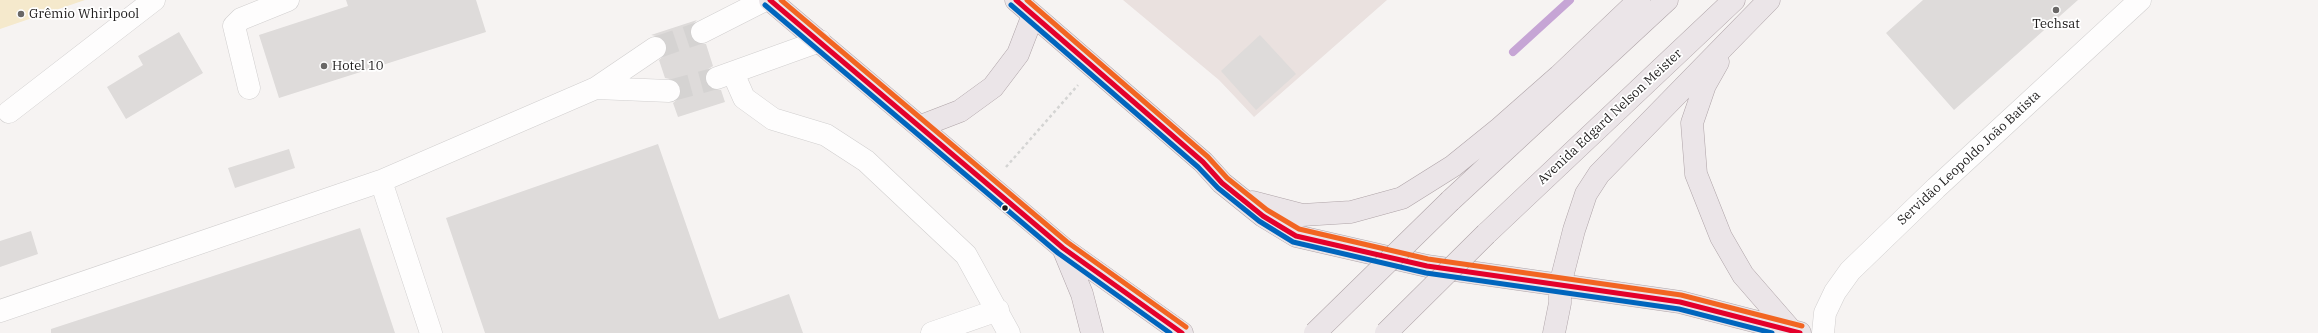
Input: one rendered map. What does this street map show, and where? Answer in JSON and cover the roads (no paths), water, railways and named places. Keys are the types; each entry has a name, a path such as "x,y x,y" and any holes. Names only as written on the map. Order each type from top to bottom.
{"main road":[{"path":"770,0 1063,248 1182,333"},
{"path":"1016,0 1095,66 1203,162 1222,183 1263,216 1296,236 1427,266 1680,302 1795,331"},
{"path":"1244,200 1302,215 1352,212 1402,198 1452,166 1500,128 1559,76 1639,0"},
{"path":"1315,333 1450,201 1667,0"},
{"name":"Avenida Edgard Nelson Meister","path":"1386,333 1486,234 1734,0"},
{"path":"1554,333 1560,303 1560,285 1586,194 1599,174 1736,32 1769,0"},
{"path":"920,126 960,111 993,87 1018,54 1033,15"},
{"path":"1736,32 1705,85 1692,123 1696,174 1721,237 1743,275 1795,331"},
{"path":"1063,248 1082,294 1092,333"}],"street":[{"path":"9,112 154,0"},
{"path":"249,88 234,26 241,19 288,0"},
{"path":"702,32 764,0"},
{"name":"Servidão Leopoldo João Batista","path":"1823,333 1825,313 1835,292 1850,271 1936,188 2140,0"},
{"path":"820,41 725,76 744,98 773,119 826,134 866,161 966,255 998,310 1009,333"},
{"path":"0,311 381,181 596,88 655,48"},
{"path":"596,88 669,91"},
{"path":"381,181 431,333"},
{"path":"932,333 998,310"}],"waterway":[{"path":"1513,52 1570,0"}],"tunnel":[{"path":"655,48 702,32"},
{"path":"669,91 717,78"}],"place":[{"name":"Techsat","path":"2056,10"},
{"name":"Grêmio Whirlpool","path":"21,14"},
{"name":"Hotel 10","path":"324,66"}]}
